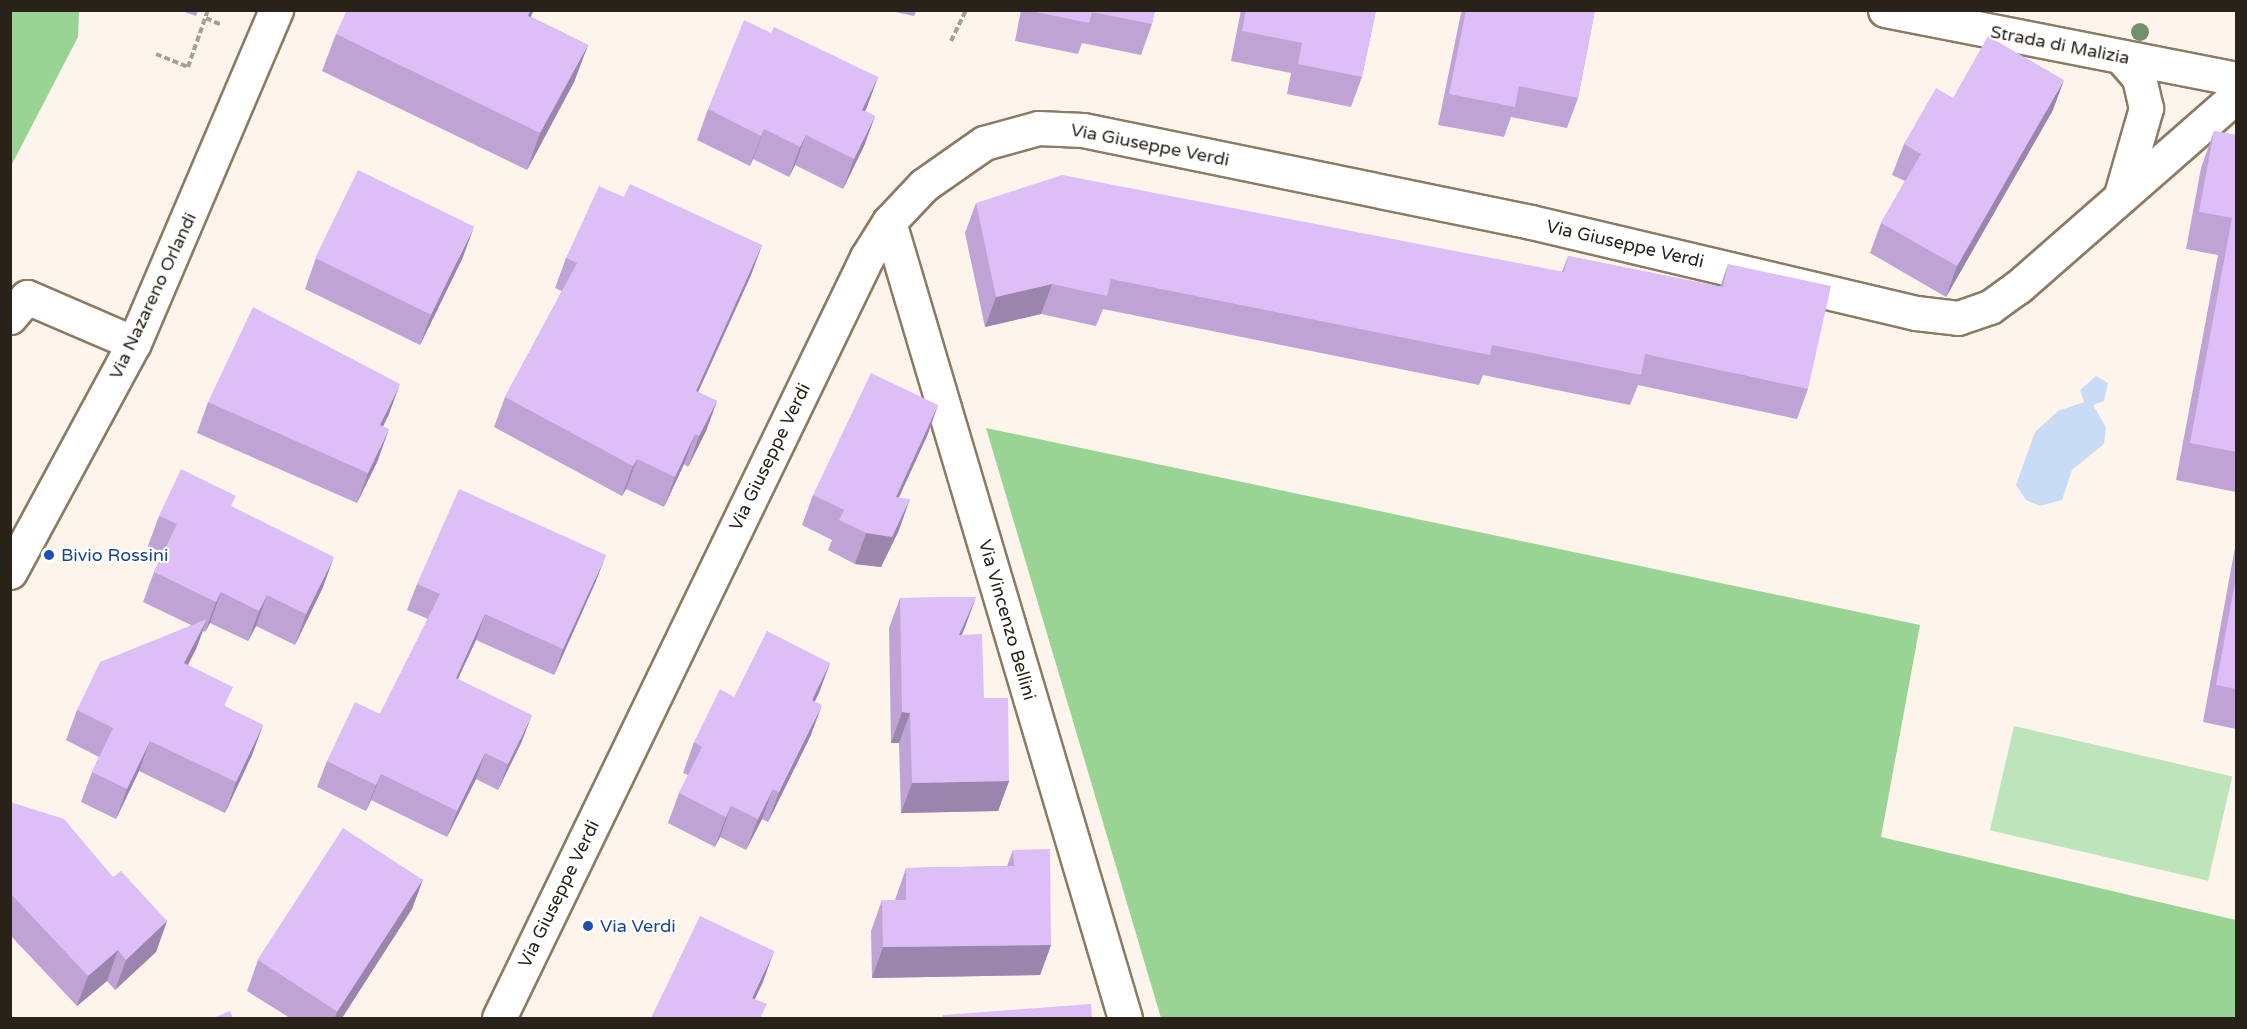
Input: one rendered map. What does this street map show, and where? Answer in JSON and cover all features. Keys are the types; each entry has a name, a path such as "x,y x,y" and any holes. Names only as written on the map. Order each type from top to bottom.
{"street":[{"name":"Via Nazareno Orlandi","path":"10,572 134,343 276,10"},
{"name":"Strada di Malizia","path":"1885,10 2236,79"},
{"path":"2121,57 2139,78 2146,108 2122,191"},
{"name":"Via Giuseppe Verdi","path":"499,1018 853,282 889,222 924,185 969,151 1018,131 1059,128 1531,222 1916,313 1958,318 1990,307 2018,287 2122,191 2236,96"},
{"name":"Via Vincenzo Bellini","path":"889,222 1125,1018"},
{"path":"10,317 27,297 134,343"}],"path":[{"path":"156,54 188,67 208,10"},
{"path":"951,41 966,10"},
{"path":"206,18 222,25"}],"green space":[{"path":"11,10 79,11 78,37 11,166"},
{"path":"986,428 1920,625 1881,837 2236,920 2236,1018 1161,1018"},
{"path":"2014,726 2232,776 2208,881 1990,830"}],"water":[{"path":"2096,376 2108,383 2104,401 2093,405 2106,427 2104,444 2072,470 2062,500 2040,506 2026,500 2016,485 2035,432 2058,411 2084,402 2080,390"}],"building":[{"path":"347,10 530,10 528,16 588,45 540,133 336,34"},
{"path":"1026,10 1155,10 1152,24 1092,12 1089,23"},
{"path":"1246,10 1376,10 1362,77 1298,64 1302,43 1242,31"},
{"path":"1466,10 1595,10 1578,98 1519,86 1515,107 1449,94"},
{"path":"744,20 771,33 774,27 878,77 862,110 875,116 854,159 806,135 800,147 764,129 761,136 708,109"},
{"path":"1988,36 2064,80 1957,266 1881,223 1921,154 1904,144 1936,88 1953,98"},
{"path":"2214,131 2236,135 2236,452 2190,443 2232,218 2199,212"},
{"path":"358,170 474,227 431,315 315,258"},
{"path":"1062,175 1564,272 1568,256 1723,287 1728,264 1831,286 1808,389 1645,354 1641,375 1492,345 1490,355 1111,279 1107,296 1052,284 996,297 976,203"},
{"path":"630,184 762,245 696,391 717,401 699,436 695,434 675,477 637,459 633,466 505,397 577,263 566,258 599,186 624,197"},
{"path":"253,307 400,384 380,425 389,429 368,473 208,402"},
{"path":"871,373 938,405 896,497 910,499 892,537 866,533 839,520 844,510 813,495"},
{"path":"181,469 236,496 231,506 334,557 306,614 267,595 259,611 221,592 216,602 154,572 177,524 159,516"},
{"path":"459,489 606,555 563,649 485,614 456,678 532,715 508,764 485,753 457,811 381,774 376,785 327,761 355,702 380,714 440,594 417,584"},
{"path":"2236,577 2236,689 2216,685"},
{"path":"976,597 959,635 982,634 984,698 1008,698 1009,781 912,783 910,713 902,712 900,598"},
{"path":"207,619 184,663 233,687 224,706 263,725 236,782 150,741 127,789 92,772 113,728 77,710 100,662"},
{"path":"767,631 830,663 812,700 822,705 779,792 773,789 758,819 731,806 726,817 679,793 702,747 694,742 720,689 734,697"},
{"path":"10,802 64,819 113,877 121,871 167,921 126,960 118,950 88,976 10,893"},
{"path":"343,828 423,880 337,1011 257,960"},
{"path":"1050,849 1051,945 883,947 882,900 906,900 906,868 1014,866 1013,850"},
{"path":"700,916 774,951 752,998 767,1004 760,1018 651,1018"},
{"path":"1091,1004 1092,1018 943,1018 943,1015"},
{"path":"230,1011 233,1018 213,1018"}],"place":[{"name":"Bivio Rossini","path":"49,555"},
{"name":"Via Verdi","path":"588,926"}]}
